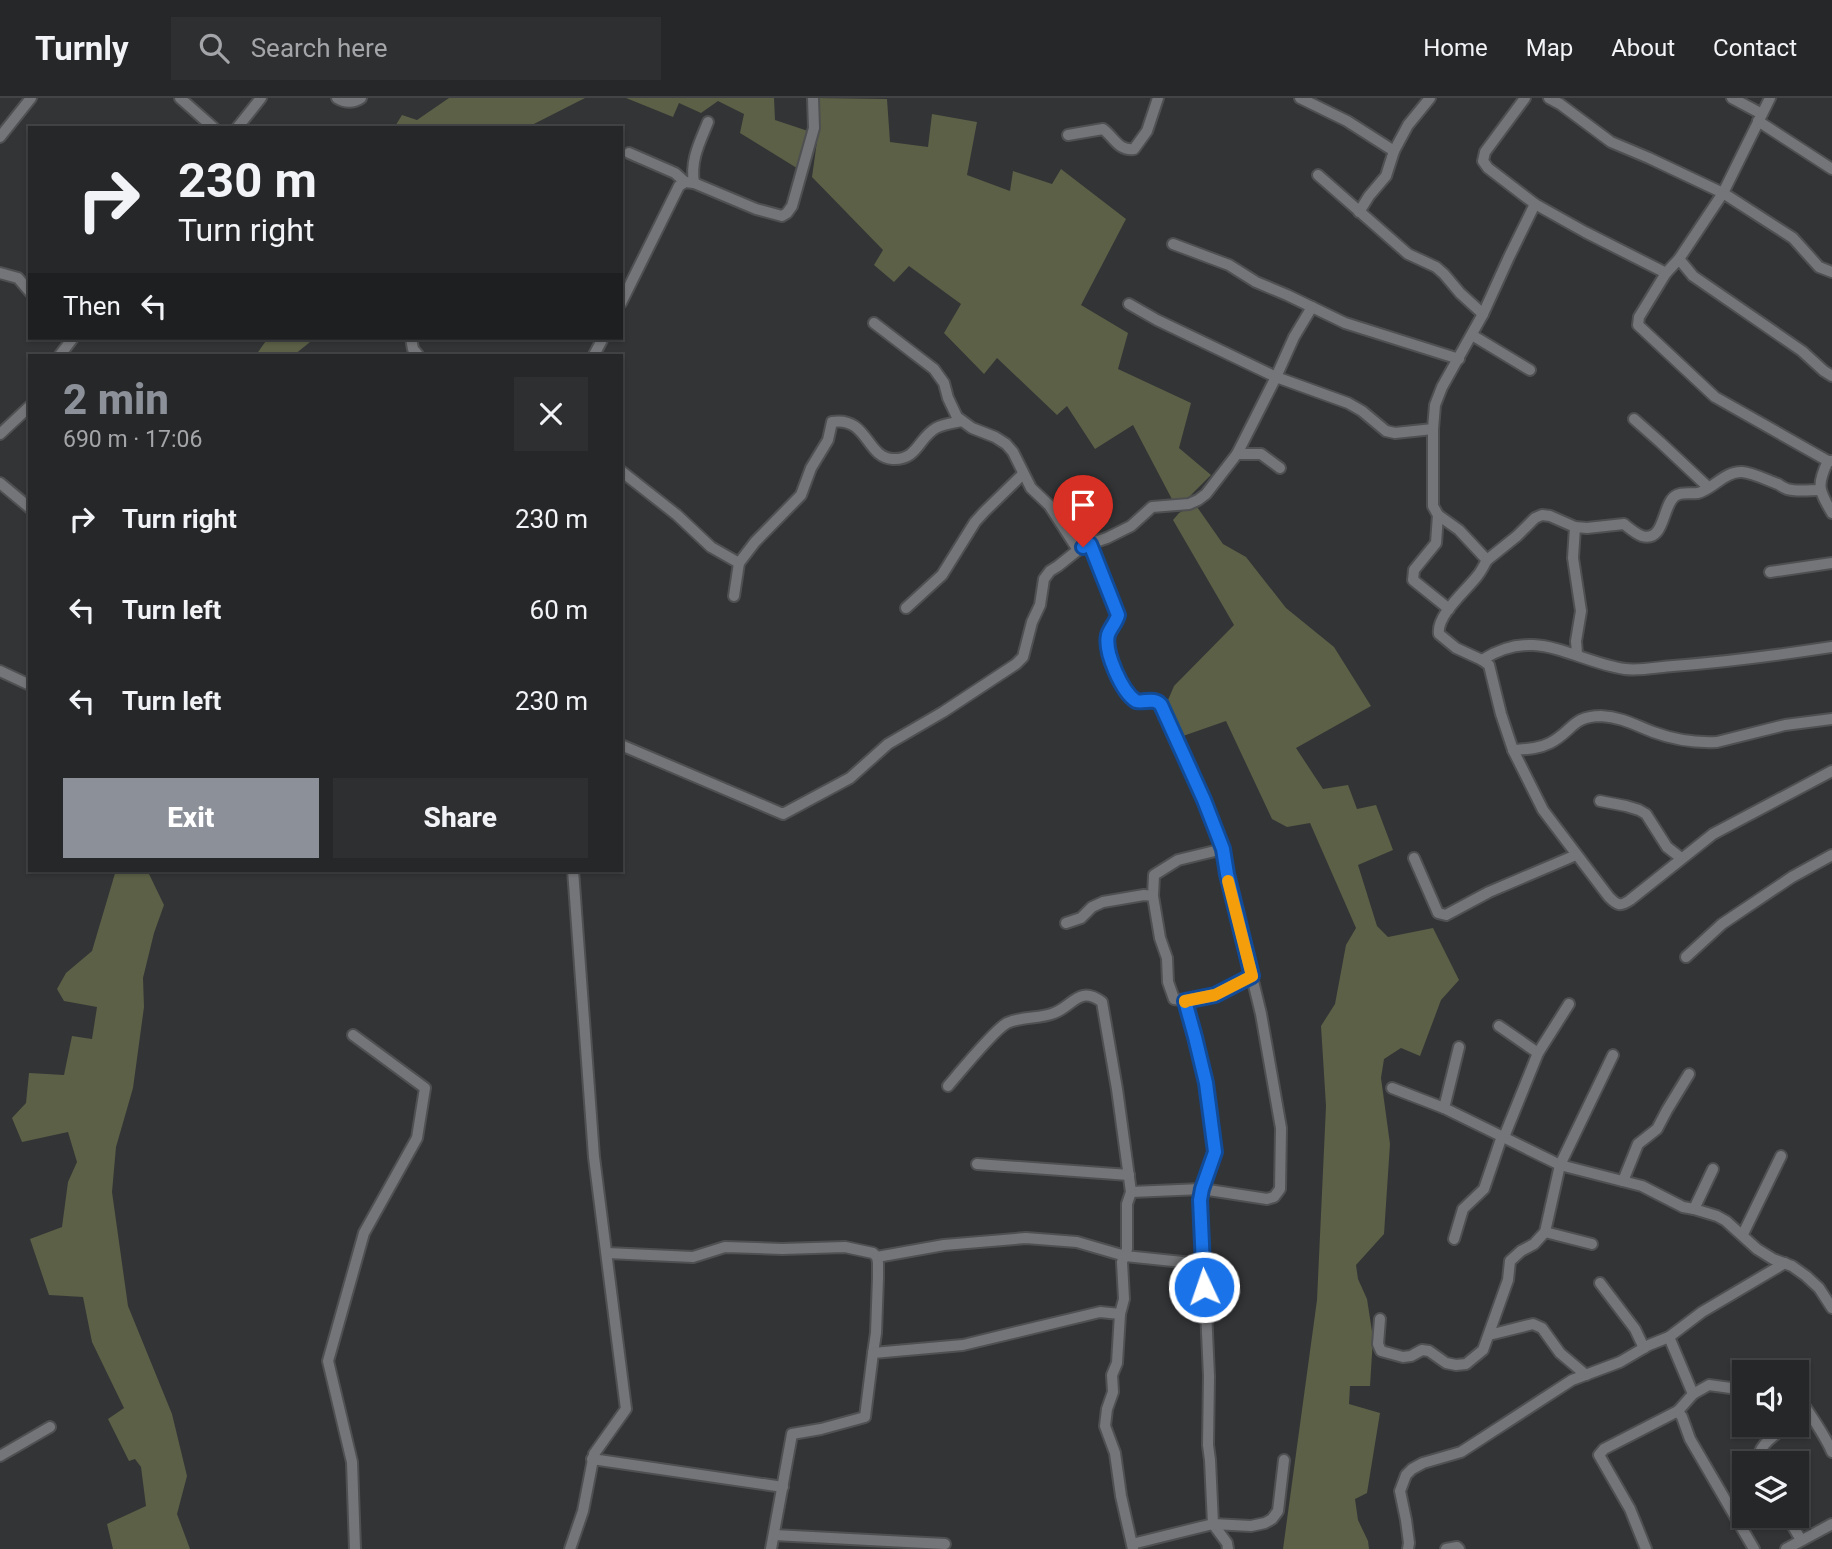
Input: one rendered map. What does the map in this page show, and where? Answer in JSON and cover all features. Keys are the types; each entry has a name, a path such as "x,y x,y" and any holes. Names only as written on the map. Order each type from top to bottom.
{"street":[{"path":"0,137 32,98"},
{"path":"180,98 213,126"},
{"path":"240,126 261,98"},
{"path":"337,98 355,102 361,98"},
{"path":"629,153 690,182 757,209 782,216 792,206 814,128 813,98"},
{"path":"1068,135 1103,129 1119,146 1127,150 1134,149 1147,131 1158,98"},
{"path":"1300,98 1347,121 1394,151"},
{"path":"1359,212 1385,176 1408,125 1430,98"},
{"path":"1525,98 1485,152 1483,161 1488,168 1535,204 1666,273"},
{"path":"1549,98 1611,142 1723,193 1793,238 1819,267 1832,272"},
{"path":"1731,98 1832,169"},
{"path":"1770,98 1723,193 1679,259 1666,273 1639,317 1638,325 1715,397 1830,461 1822,474 1819,490 1832,513"},
{"path":"690,182 693,162 708,122"},
{"path":"1318,175 1408,254 1436,267 1483,314"},
{"path":"623,299 679,186 690,182"},
{"path":"1487,560 1459,530 1438,515 1433,506 1433,429 1436,405 1442,387 1483,314 1535,204"},
{"path":"1173,243 1229,265 1256,282 1345,323 1459,359"},
{"path":"1679,259 1693,276 1802,351 1832,376"},
{"path":"0,273 18,278 28,290"},
{"path":"1129,304 1276,377 1348,403 1386,431 1395,433 1433,429"},
{"path":"623,746 783,814 850,778 888,744 943,712 1023,657 1032,622 1040,605 1044,579 1050,570 1077,550 1131,526 1152,508 1180,506 1206,494 1237,454 1294,337 1312,307"},
{"path":"874,323 934,369 944,383 957,417 972,428 1006,444 1013,452 1031,488 1058,517 1077,550"},
{"path":"1472,335 1530,370"},
{"path":"0,434 28,408"},
{"path":"1634,419 1709,487"},
{"path":"734,596 739,563 755,542 800,495 811,468 828,440 832,422 844,421 852,424 881,456 895,459 908,457 933,429 962,421"},
{"path":"1237,454 1261,454 1280,468"},
{"path":"1819,490 1786,489 1744,472 1735,473 1699,492 1676,495 1671,499 1657,531 1645,537 1624,524 1587,528 1575,527 1550,516 1535,518 1487,560 1449,609 1438,629 1439,634 1456,648 1489,665 1496,698 1513,750 1543,810 1616,904 1630,900 1720,830 1832,771"},
{"path":"623,473 677,515 711,547 739,563"},
{"path":"906,608 942,575 985,510 1023,474"},
{"path":"0,483 28,506"},
{"path":"1438,515 1436,543 1414,570 1413,580 1449,609"},
{"path":"1575,527 1573,558 1581,611 1576,641 1577,654"},
{"path":"1090,544 1118,615 1108,633 1109,655 1130,698 1141,702 1158,701 1161,705 1223,849 1261,1014 1281,1128 1280,1189 1274,1197 1267,1199 1202,1189 1131,1192"},
{"path":"1770,572 1832,563"},
{"path":"1482,660 1501,649 1536,644 1626,669 1700,664 1832,647"},
{"path":"0,671 28,684"},
{"path":"1513,750 1531,749 1553,742 1580,719 1590,717 1626,720 1664,736 1705,743 1785,725 1832,719"},
{"path":"1600,801 1626,806 1646,814 1667,847 1681,858"},
{"path":"1223,849 1178,860 1154,875 1153,896 1160,937 1167,958 1170,990 1174,999 1185,1001 1215,995 1252,976"},
{"path":"1414,858 1438,913 1446,915 1489,892 1576,855"},
{"path":"1686,957 1722,924 1792,877 1832,855"},
{"path":"570,1549 583,1511 592,1459 626,1409 594,1157 573,872"},
{"path":"1066,923 1081,918 1092,907 1103,902 1153,896"},
{"path":"948,1086 1003,1025 1021,1018 1055,1013 1077,997 1095,997 1102,1002 1131,1192 1127,1204 1127,1249 1122,1262 1124,1299 1120,1314 1117,1363 1112,1375 1113,1392 1105,1426 1115,1453 1132,1547 1213,1524 1251,1526 1272,1519 1278,1511 1284,1460"},
{"path":"1185,1001 1206,1083 1215,1152 1200,1200 1202,1264 1209,1377 1208,1445 1213,1524 1227,1542 1228,1549"},
{"path":"1454,1239 1464,1209 1484,1189 1538,1053 1569,1004"},
{"path":"1499,1027 1538,1053"},
{"path":"354,1035 425,1088 417,1138 364,1233 328,1361 352,1462 355,1549"},
{"path":"1444,1108 1459,1047"},
{"path":"1380,1318 1378,1344 1381,1351 1403,1357 1422,1350 1429,1351 1446,1363 1456,1365 1466,1364 1483,1350 1508,1280 1510,1261 1534,1244 1545,1232 1560,1165 1614,1055"},
{"path":"1623,1181 1637,1144 1657,1129 1689,1074"},
{"path":"1392,1088 1444,1108 1560,1165 1642,1186 1683,1207 1717,1216 1773,1259 1806,1276 1819,1288 1832,1308"},
{"path":"1743,1234 1781,1156"},
{"path":"977,1164 1129,1175"},
{"path":"1694,1209 1713,1169"},
{"path":"1545,1232 1592,1244"},
{"path":"877,1257 944,1245 1026,1238 1077,1242 1125,1256 1202,1264"},
{"path":"607,1253 693,1257 725,1247 845,1247 873,1253 877,1257 876,1333 865,1417 792,1434 771,1549"},
{"path":"1408,1549 1400,1491 1406,1475 1423,1463 1461,1452 1572,1380 1620,1362 1669,1337 1702,1312 1785,1263"},
{"path":"1600,1283 1635,1329 1644,1348"},
{"path":"873,1353 963,1345 1100,1312 1120,1314"},
{"path":"1489,1335 1533,1324 1542,1328 1560,1353 1586,1375"},
{"path":"1669,1337 1693,1394"},
{"path":"1646,1549 1630,1509 1599,1455 1604,1449 1678,1411 1693,1394 1709,1385 1732,1388"},
{"path":"1678,1411 1690,1439 1754,1549"},
{"path":"1809,1414 1827,1439 1832,1452"},
{"path":"0,1456 50,1427"},
{"path":"1760,1451 1772,1437"},
{"path":"592,1459 783,1487"},
{"path":"1786,1549 1832,1524"},
{"path":"1794,1528 1801,1540"},
{"path":"774,1535 946,1544"},
{"path":"1446,1549 1459,1549"}],"green space":[{"path":"449,98 585,98 530,126 395,126 402,115 417,120"},
{"path":"626,98 774,98 775,120 808,131 800,170 740,133 744,114 718,101 701,113 679,103 673,117"},
{"path":"816,98 887,99 890,142 928,147 932,114 977,122 967,175 1010,191 1013,171 1052,184 1061,169 1126,219 1081,305 1128,333 1118,369 1191,403 1179,448 1211,475 1190,496 1175,505 1133,425 1095,449 1067,406 1057,415 997,358 984,374 944,333 961,304 909,266 894,282 874,265 883,250 812,177 818,134"},
{"path":"267,340 313,340 295,354 257,354"},
{"path":"1195,504 1223,544 1246,557 1286,608 1334,647 1371,706 1296,748 1323,789 1348,785 1357,809 1376,805 1393,850 1358,865 1377,926 1388,937 1433,928 1459,980 1441,1000 1420,1056 1401,1048 1384,1059 1381,1078 1390,1144 1384,1234 1356,1265 1358,1279 1367,1299 1373,1338 1370,1386 1350,1386 1349,1404 1380,1413 1367,1493 1355,1499 1358,1520 1369,1549 1283,1549 1317,1300 1326,1106 1321,1026 1335,1004 1346,945 1356,928 1310,823 1287,827 1272,819 1226,721 1183,736 1168,700 1174,686 1234,625 1173,520 1179,513"},
{"path":"115,872 150,872 164,905 143,978 144,1007 133,1088 116,1147 112,1192 128,1306 172,1414 187,1476 177,1514 190,1549 113,1549 107,1524 146,1506 141,1467 135,1459 129,1461 108,1419 124,1408 92,1342 83,1297 49,1295 30,1239 62,1227 68,1182 77,1162 68,1132 22,1142 12,1118 26,1103 29,1073 64,1075 72,1036 92,1039 97,1007 64,1001 57,989 66,973 92,951"}],"slow traffic":[{"path":"1185,1002 1215,995 1252,976 1228,881"}],"route":[{"path":"1083,547 1090,544 1118,615 1108,633 1108,650 1126,693 1136,701 1158,701 1161,705 1204,800 1223,849 1252,976 1215,995 1185,1001 1206,1083 1215,1152 1200,1200 1204,1287"}]}
